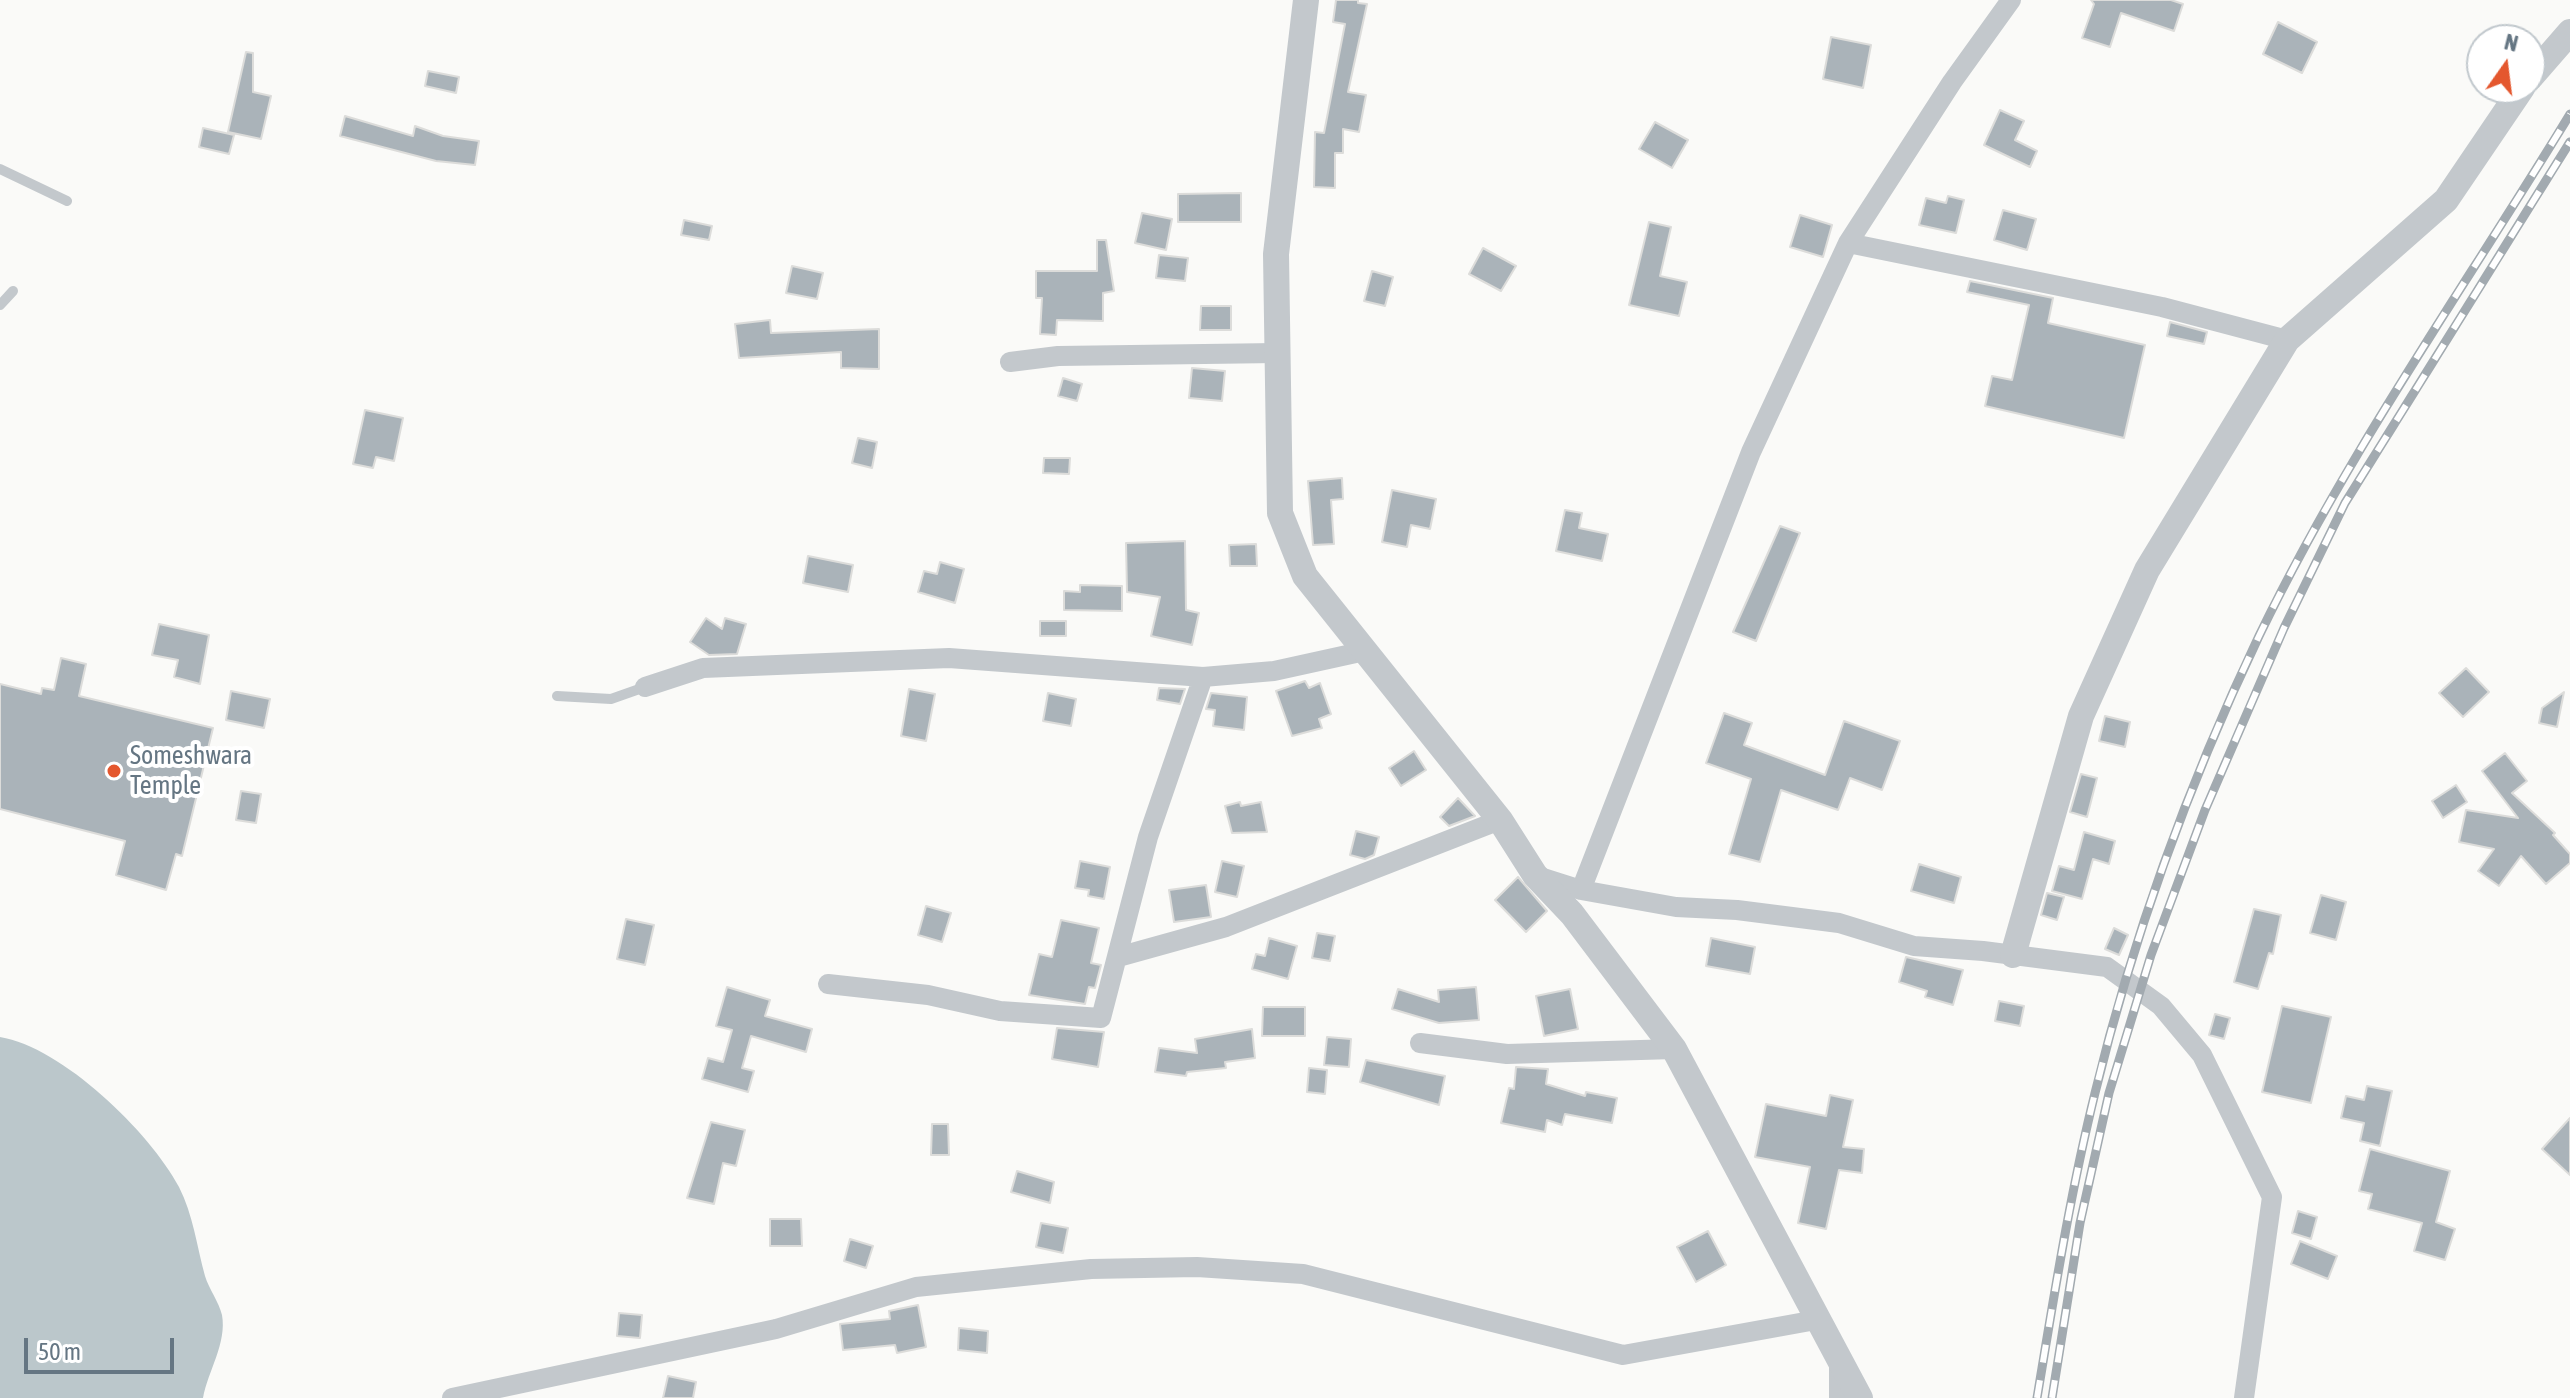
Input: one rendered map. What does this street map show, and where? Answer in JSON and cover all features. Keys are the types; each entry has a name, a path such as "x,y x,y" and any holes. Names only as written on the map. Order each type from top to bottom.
{"street":[{"path":"1306,0 1276,254 1280,513 1305,576 1500,820 1535,875 1572,914 1674,1049 1860,1398"},
{"path":"1581,890 1751,452 1848,243 1952,82 2011,0"},
{"path":"2546,60 2570,32"},
{"path":"2013,955 2081,716 2147,570 2287,340 2446,200 2511,104"},
{"path":"1848,243 2162,307 2287,340"},
{"path":"1010,362 1058,356 1277,353"},
{"path":"645,687 703,668 949,658 1203,677 1274,671 1365,651"},
{"path":"828,984 928,995 1000,1011 1101,1018 1148,837 1203,677"},
{"path":"1118,957 1226,927 1500,820"},
{"path":"1535,875 1581,890 1676,907 1737,910 1839,923 1914,946 2107,967 2161,1006 2202,1055 2272,1197 2244,1398"},
{"path":"1420,1043 1507,1054 1674,1049"},
{"path":"452,1398 776,1329 916,1287 1091,1269 1197,1267 1303,1274 1623,1355 1816,1320"},
{"path":"1839,1358 1839,1398"}],"lane":[{"path":"0,169 67,201"},
{"path":"0,305 13,291"},
{"path":"557,696 611,699 645,687"}],"shaded area":[{"path":"0,1037 24,1044 50,1057 102,1095 148,1142 179,1187 191,1219 205,1276 222,1315 220,1346 203,1398 0,1398"}],"building":[{"path":"1336,0 1358,0 1358,3 1367,4 1348,92 1366,95 1359,132 1343,129 1343,153 1335,153 1335,188 1314,187 1315,132 1324,133 1345,24 1333,22"},
{"path":"2091,0 2171,0 2183,4 2174,31 2121,13 2110,47 2082,38 2094,4"},
{"path":"2278,22 2317,42 2302,73 2263,54"},
{"path":"1831,37 1871,45 1863,88 1823,79"},
{"path":"246,52 253,53 253,92 271,96 261,139 228,132"},
{"path":"428,71 459,77 456,93 425,86"},
{"path":"2000,110 2024,121 2015,140 2037,151 2030,167 1984,145"},
{"path":"345,116 413,136 415,126 443,136 479,141 475,165 436,161 340,136"},
{"path":"1655,122 1688,140 1672,168 1639,149"},
{"path":"203,128 234,135 229,154 199,147"},
{"path":"1241,193 1241,222 1178,222 1178,194"},
{"path":"1948,196 1964,200 1956,233 1919,225 1926,198 1946,203"},
{"path":"2003,210 2036,219 2027,250 1994,240"},
{"path":"1142,213 1172,219 1166,250 1135,243"},
{"path":"1800,215 1832,225 1823,257 1790,247"},
{"path":"684,220 712,226 709,240 681,235"},
{"path":"1649,222 1671,227 1660,276 1687,282 1679,316 1629,305"},
{"path":"1097,240 1106,240 1114,291 1103,293 1103,321 1057,320 1056,335 1040,334 1042,298 1036,298 1036,271 1097,271"},
{"path":"1483,248 1516,266 1501,291 1469,274"},
{"path":"1159,255 1188,258 1185,281 1156,278"},
{"path":"792,266 823,273 817,299 786,293"},
{"path":"1372,271 1393,277 1385,306 1364,301"},
{"path":"1970,281 2053,298 2048,323 2145,345 2124,438 1985,406 1992,376 2012,380 2029,305 1967,292"},
{"path":"1201,306 1231,306 1231,330 1200,330"},
{"path":"770,320 771,333 879,329 879,369 841,368 841,352 739,358 735,324"},
{"path":"2170,322 2207,332 2204,344 2167,336"},
{"path":"1192,368 1225,371 1222,401 1189,398"},
{"path":"1063,378 1082,384 1077,401 1058,396"},
{"path":"365,410 403,418 394,461 376,457 373,468 353,464"},
{"path":"858,438 877,442 872,468 852,463"},
{"path":"1044,458 1070,458 1069,474 1043,473"},
{"path":"1342,478 1343,499 1331,500 1334,544 1313,545 1308,481"},
{"path":"1392,490 1436,499 1430,529 1411,525 1407,547 1382,542"},
{"path":"1565,510 1582,513 1579,528 1608,534 1602,561 1556,551"},
{"path":"1780,526 1800,533 1756,641 1733,632"},
{"path":"1185,541 1186,610 1199,613 1192,645 1151,636 1160,597 1127,592 1126,543"},
{"path":"1256,544 1257,566 1230,566 1229,545"},
{"path":"808,556 853,565 848,592 803,583"},
{"path":"940,562 964,569 955,603 918,592 924,571 937,574"},
{"path":"1080,585 1122,586 1122,611 1064,610 1064,591 1080,592"},
{"path":"706,618 722,629 725,618 746,624 737,654 709,655 690,642"},
{"path":"1040,621 1066,621 1066,636 1040,636"},
{"path":"159,624 209,635 200,684 174,677 178,660 152,655"},
{"name":"Someshwara Temple","path":"61,658 86,664 79,696 213,728 182,856 176,854 166,890 116,875 125,841 0,809 0,684 41,694 42,688 54,690"},
{"path":"2466,668 2489,692 2463,717 2439,693"},
{"path":"1305,681 1309,688 1320,683 1331,714 1319,719 1322,728 1292,736 1276,691"},
{"path":"1159,688 1185,689 1180,704 1157,700"},
{"path":"909,689 935,694 926,741 901,736"},
{"path":"231,691 270,699 264,728 226,720"},
{"path":"2564,692 2557,727 2539,723 2542,708"},
{"path":"1048,693 1076,699 1071,726 1043,721"},
{"path":"1211,693 1247,697 1244,730 1213,726 1215,710 1206,709"},
{"path":"1724,713 1752,723 1744,745 1825,775 1844,721 1900,741 1882,790 1850,778 1838,810 1781,790 1760,862 1729,854 1751,779 1706,763"},
{"path":"2105,716 2130,722 2125,747 2099,741"},
{"path":"1414,751 1426,770 1401,786 1389,768"},
{"path":"2505,753 2527,781 2512,793 2555,833 2553,835 2570,854 2570,863 2546,884 2521,856 2499,886 2478,871 2494,849 2459,842 2466,810 2518,818 2482,771"},
{"path":"2081,774 2097,778 2087,817 2070,812"},
{"path":"2456,785 2467,802 2443,818 2432,801"},
{"path":"241,791 261,794 256,823 236,820"},
{"path":"1458,798 1475,816 1449,826 1440,817"},
{"path":"1240,802 1241,806 1261,802 1267,832 1232,833 1225,806"},
{"path":"1356,831 1379,837 1374,855 1365,859 1350,855"},
{"path":"2084,832 2115,841 2109,864 2093,859 2082,899 2052,891 2059,866 2074,870"},
{"path":"1080,861 1110,867 1104,899 1088,896 1089,890 1075,888"},
{"path":"1222,861 1244,866 1237,897 1215,892"},
{"path":"1919,864 1961,877 1954,903 1911,891"},
{"path":"1518,877 1547,911 1526,932 1495,900"},
{"path":"1206,885 1211,917 1174,922 1169,890"},
{"path":"2047,893 2064,897 2057,920 2041,915"},
{"path":"2321,895 2346,902 2336,940 2310,933"},
{"path":"926,906 951,913 942,942 918,935"},
{"path":"2254,909 2281,915 2273,954 2269,953 2258,989 2234,982"},
{"path":"626,919 654,925 645,965 617,959"},
{"path":"1061,920 1099,928 1091,963 1101,965 1095,988 1089,987 1085,1004 1029,995 1039,954 1052,957"},
{"path":"2114,928 2128,935 2119,955 2105,949"},
{"path":"1317,933 1335,936 1330,961 1312,958"},
{"path":"1269,938 1297,946 1288,979 1252,969 1256,954 1265,956"},
{"path":"1711,938 1755,947 1750,974 1706,966"},
{"path":"1906,957 1963,970 1953,1005 1925,997 1927,991 1899,982"},
{"path":"727,987 770,1000 765,1016 812,1029 806,1052 751,1036 742,1068 754,1071 748,1092 702,1079 708,1058 723,1062 732,1030 716,1026"},
{"path":"1476,987 1479,1020 1439,1023 1392,1009 1398,989 1439,1002 1438,990"},
{"path":"1570,989 1578,1029 1544,1036 1536,996"},
{"path":"1999,1001 2024,1006 2020,1026 1995,1021"},
{"path":"2282,1006 2331,1017 2311,1103 2262,1092"},
{"path":"1263,1007 1305,1007 1305,1036 1262,1036"},
{"path":"2215,1014 2230,1018 2224,1039 2209,1035"},
{"path":"1057,1028 1104,1032 1098,1067 1052,1059"},
{"path":"1252,1029 1255,1058 1225,1062 1226,1068 1187,1072 1186,1076 1155,1072 1159,1048 1197,1053 1195,1039"},
{"path":"1327,1037 1351,1039 1349,1067 1324,1065"},
{"path":"1366,1060 1445,1076 1439,1105 1360,1082"},
{"path":"1516,1067 1548,1069 1546,1084 1585,1096 1586,1092 1617,1098 1612,1123 1565,1114 1562,1125 1547,1120 1545,1132 1501,1123 1509,1088 1514,1089"},
{"path":"1309,1068 1327,1070 1325,1094 1307,1092"},
{"path":"2367,1086 2392,1091 2380,1146 2360,1141 2364,1123 2341,1118 2346,1096 2364,1100"},
{"path":"1830,1095 1853,1100 1843,1147 1864,1149 1862,1173 1839,1170 1826,1229 1798,1223 1810,1167 1755,1157 1766,1104 1826,1116"},
{"path":"2570,1118 2570,1175 2542,1149"},
{"path":"711,1122 745,1130 736,1166 723,1163 714,1204 687,1198"},
{"path":"932,1124 948,1124 949,1155 931,1155"},
{"path":"2370,1149 2450,1171 2436,1222 2455,1229 2445,1260 2414,1251 2422,1223 2368,1209 2372,1194 2359,1191"},
{"path":"1017,1171 1054,1182 1050,1203 1011,1192"},
{"path":"2298,1211 2317,1217 2311,1239 2292,1233"},
{"path":"770,1219 801,1219 802,1246 770,1246"},
{"path":"1041,1223 1068,1228 1063,1253 1036,1247"},
{"path":"1708,1231 1726,1265 1696,1282 1677,1247"},
{"path":"850,1239 873,1246 866,1268 844,1261"},
{"path":"2300,1241 2337,1256 2328,1279 2291,1264"},
{"path":"918,1305 926,1347 897,1353 895,1345 843,1350 840,1324 890,1319 889,1311"},
{"path":"619,1313 642,1315 640,1338 617,1336"},
{"path":"959,1328 988,1331 987,1353 958,1350"},
{"path":"668,1376 696,1382 693,1398 663,1398"}],"railway":[{"path":"2037,1398 2078,1169 2110,1034 2165,860 2210,746 2259,636 2330,502 2408,371 2570,114"},
{"path":"2052,1398 2080,1223 2109,1093 2151,955 2205,810 2284,628 2345,503 2570,142"}],"place":[{"name":"Someshwara Temple","path":"114,771"}]}
